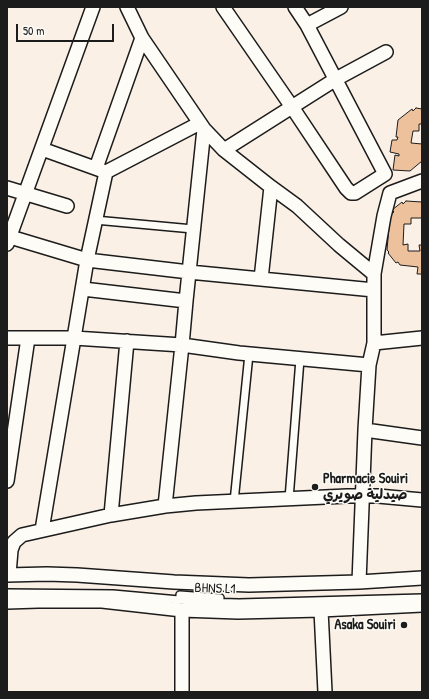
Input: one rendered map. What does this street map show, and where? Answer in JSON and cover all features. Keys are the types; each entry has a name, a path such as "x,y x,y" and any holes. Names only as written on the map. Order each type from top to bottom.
{"street":[{"path":"93,7 8,239 87,260 189,272 374,290"},
{"path":"127,7 142,38 202,126 224,150 297,206 339,245 374,274"},
{"path":"223,7 346,188 351,193 355,193 385,174"},
{"path":"295,7 307,25 385,174 390,194 384,216 374,274 374,343 369,365 361,496 359,582"},
{"path":"307,25 341,7"},
{"path":"42,530 95,220 101,170 142,38"},
{"path":"224,150 336,79 386,52"},
{"path":"42,149 101,170 202,126"},
{"path":"165,506 182,345 202,126"},
{"path":"390,194 422,181"},
{"path":"261,279 272,187"},
{"path":"7,188 67,206"},
{"path":"83,289 186,301"},
{"path":"7,338 74,338 182,345 249,354 369,365"},
{"path":"7,481 13,400 28,338"},
{"path":"374,343 422,338"},
{"path":"111,514 127,342"},
{"path":"365,430 422,438"},
{"path":"422,500 378,496 289,499 165,506 111,514 22,535 14,542 11,550 8,574 77,575 174,582 249,585 359,582 422,578"},
{"path":"7,531 11,550"},
{"path":"7,602 38,600 102,601 182,610 238,612 422,605"},
{"path":"182,610 182,692"},
{"path":"321,610 325,692"}],"lane":[{"path":"95,220 193,230"},
{"path":"234,502 249,354"},
{"path":"289,499 300,359"},
{"name":"BHNS L1","path":"7,592 17,590 109,591 243,600 422,595"},
{"name":"BHNS L1","path":"7,592 113,594 201,602 240,603 422,598"}],"building":[{"path":"416,108 422,109 422,124 419,124 419,131 413,131 411,143 422,144 422,161 410,171 393,170 395,155 399,156 399,154 390,152 392,140 397,140 398,137 396,137 398,120 412,109 413,111"},
{"path":"406,201 422,202 422,218 411,218 411,224 404,224 403,245 408,244 408,251 420,251 419,245 422,245 422,274 417,274 418,267 400,265 398,262 396,263 387,250 390,215 394,212 392,210 402,202 403,204"}],"place":[{"name":"Pharmacie Souiri صيدلية صويري","path":"315,487"},
{"name":"Asaka Souiri","path":"404,625"}]}
